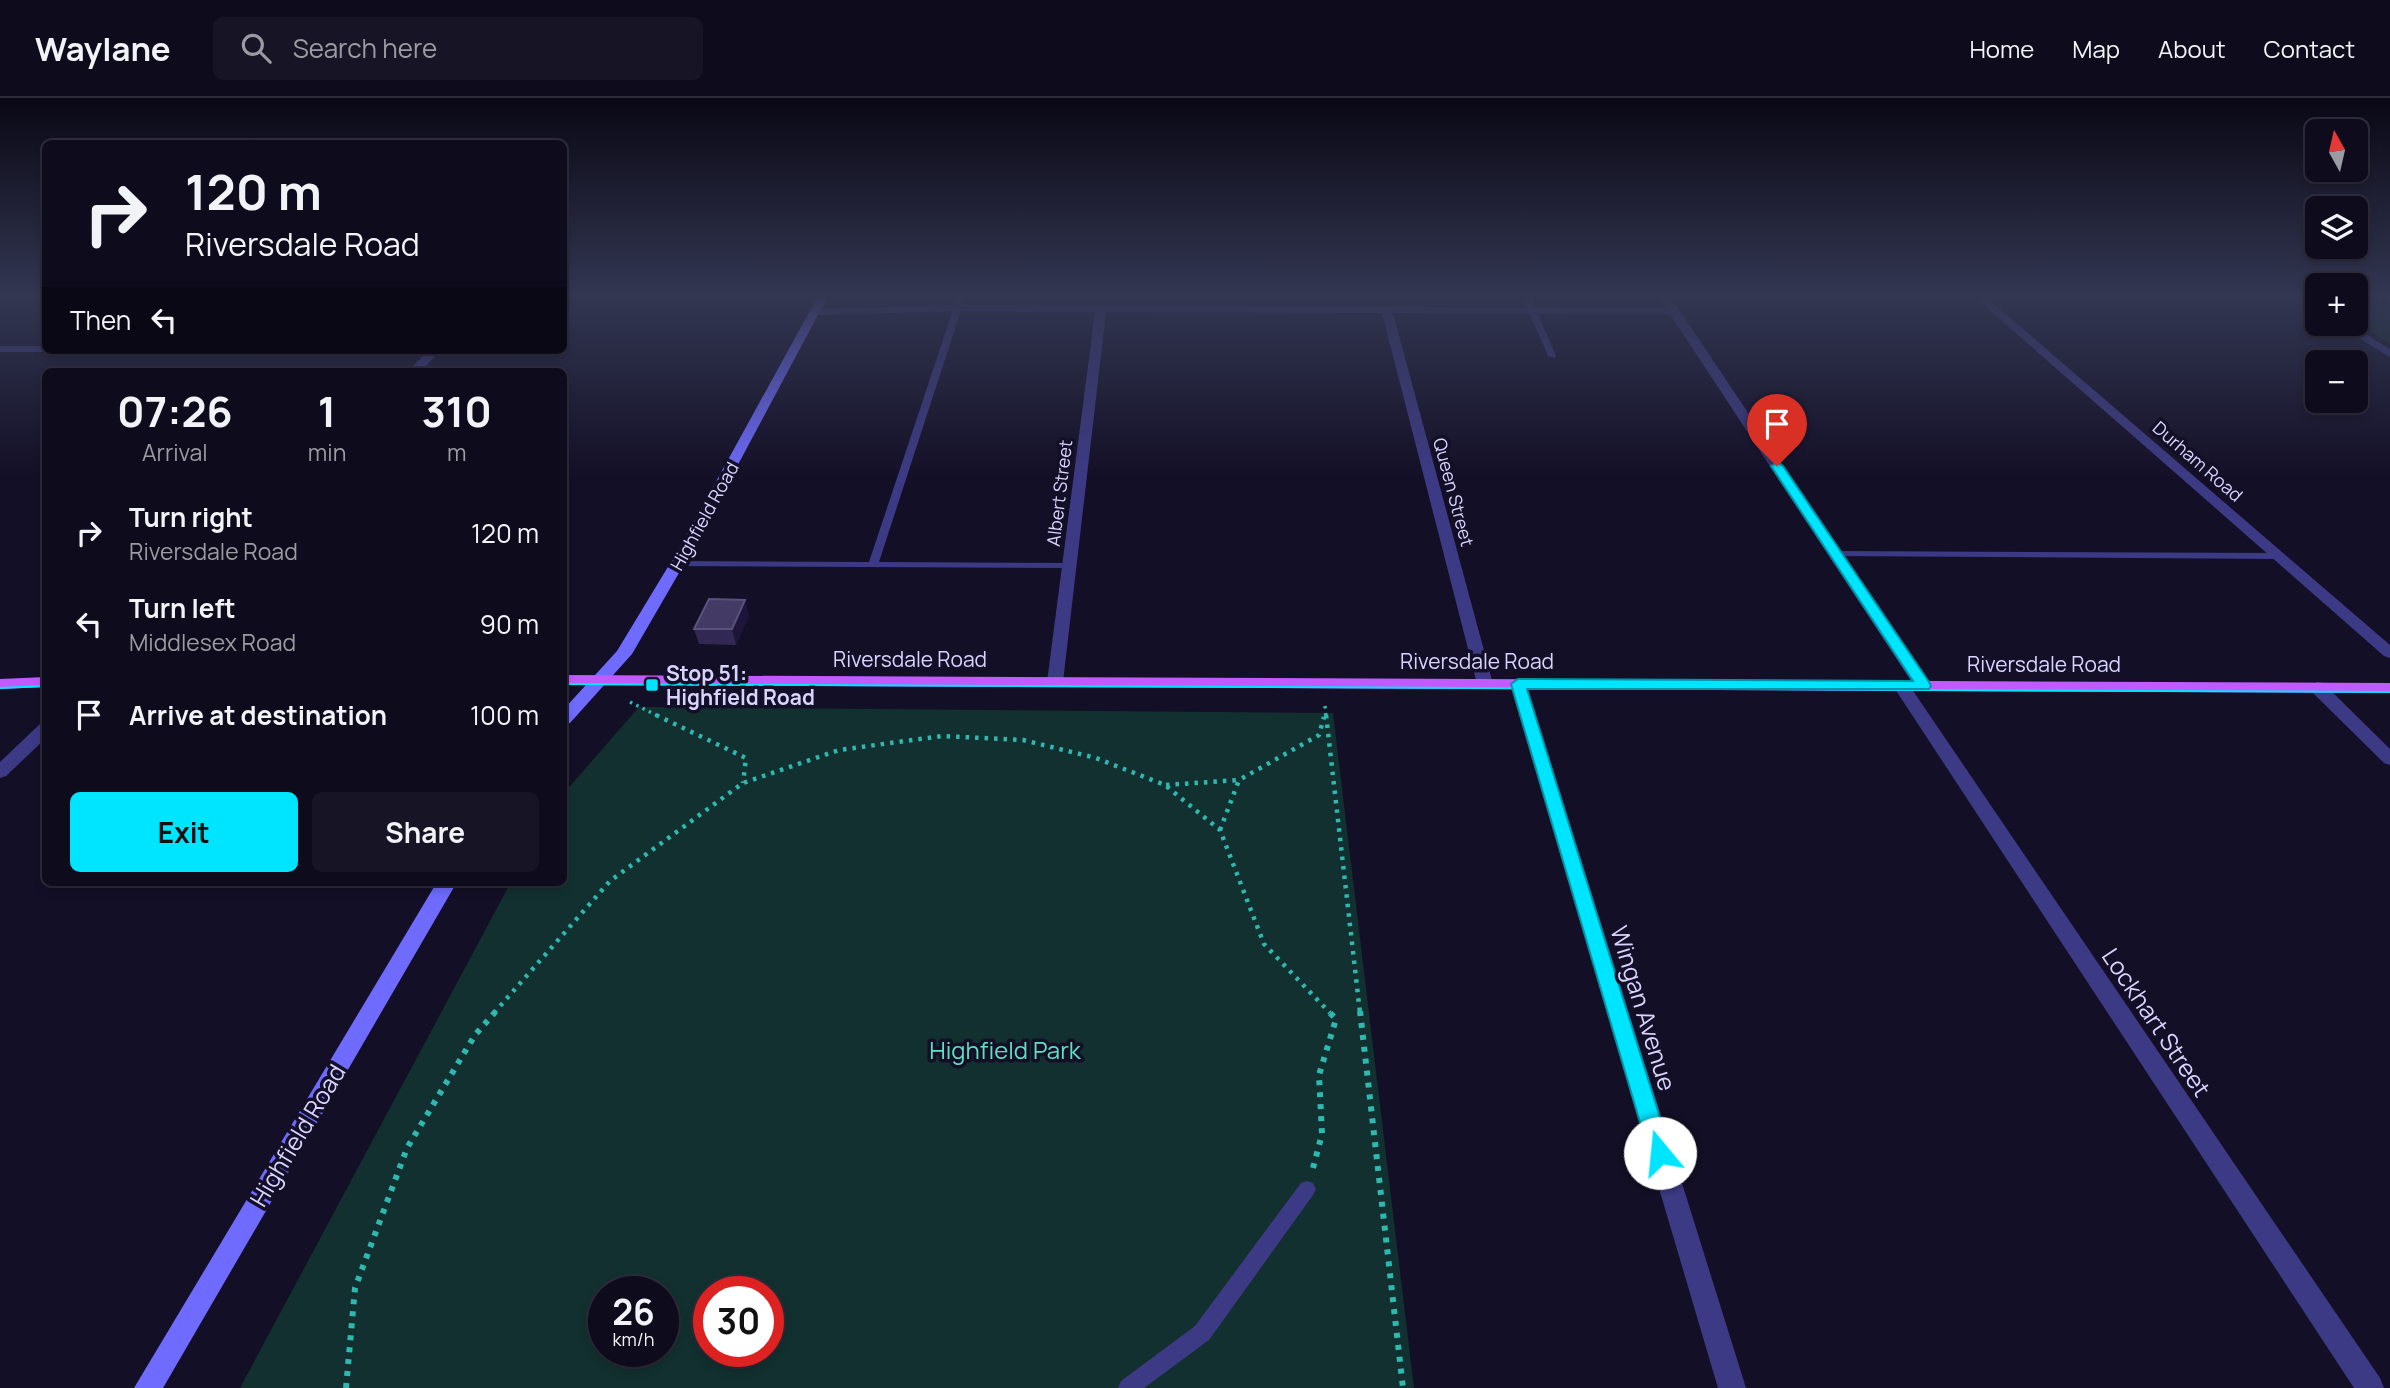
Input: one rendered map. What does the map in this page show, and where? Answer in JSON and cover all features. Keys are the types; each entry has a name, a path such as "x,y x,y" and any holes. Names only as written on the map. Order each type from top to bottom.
{"main road":[{"name":"Highfield Road","path":"567,716 624,654 677,564 790,358"},
{"name":"Riversdale Road","path":"567,680 2390,688"},
{"path":"0,684 42,682"},
{"name":"Highfield Road","path":"148,1388 445,886"}],"street":[{"name":"Albert Street","path":"1055,682 1095,358"},
{"name":"Queen Street","path":"1400,358 1485,684"},
{"name":"Lockhart Street","path":"1706,358 1892,639 1912,686 2370,1388"},
{"name":"Durham Road","path":"2051,358 2390,653"},
{"name":"Wingan Avenue","path":"1518,684 1732,1388"},
{"path":"2317,687 2390,760"},
{"path":"0,772 42,732"}],"lane":[{"path":"873,565 942,358"},
{"path":"1836,554 2279,556"},
{"path":"677,564 1069,566"},
{"path":"1128,1388 1202,1333 1307,1189"}],"path":[{"path":"630,702 746,758 743,783"},
{"path":"1165,785 1238,780 1319,735 1325,709 1403,1388"},
{"path":"346,1388 355,1288 407,1148 475,1035 610,881 743,783 839,750 942,736 1023,740 1096,758 1165,785 1220,830 1264,944 1336,1019 1319,1075 1322,1134 1307,1189"},
{"path":"1220,830 1238,780"}],"green space":[{"name":"Highfield Park","path":"639,707 1333,713 1414,1388 240,1388 509,886 567,886 567,790"}],"building":[{"path":"709,599 745,600 732,629 694,629"}],"tram line":[{"path":"567,684 2390,692"},
{"path":"0,688 42,686"}],"place":[{"name":"Stop 51: Highfield Road","path":"652,685"}],"route":[{"path":"1660,1153 1518,684 1923,686 1777,466"}]}
